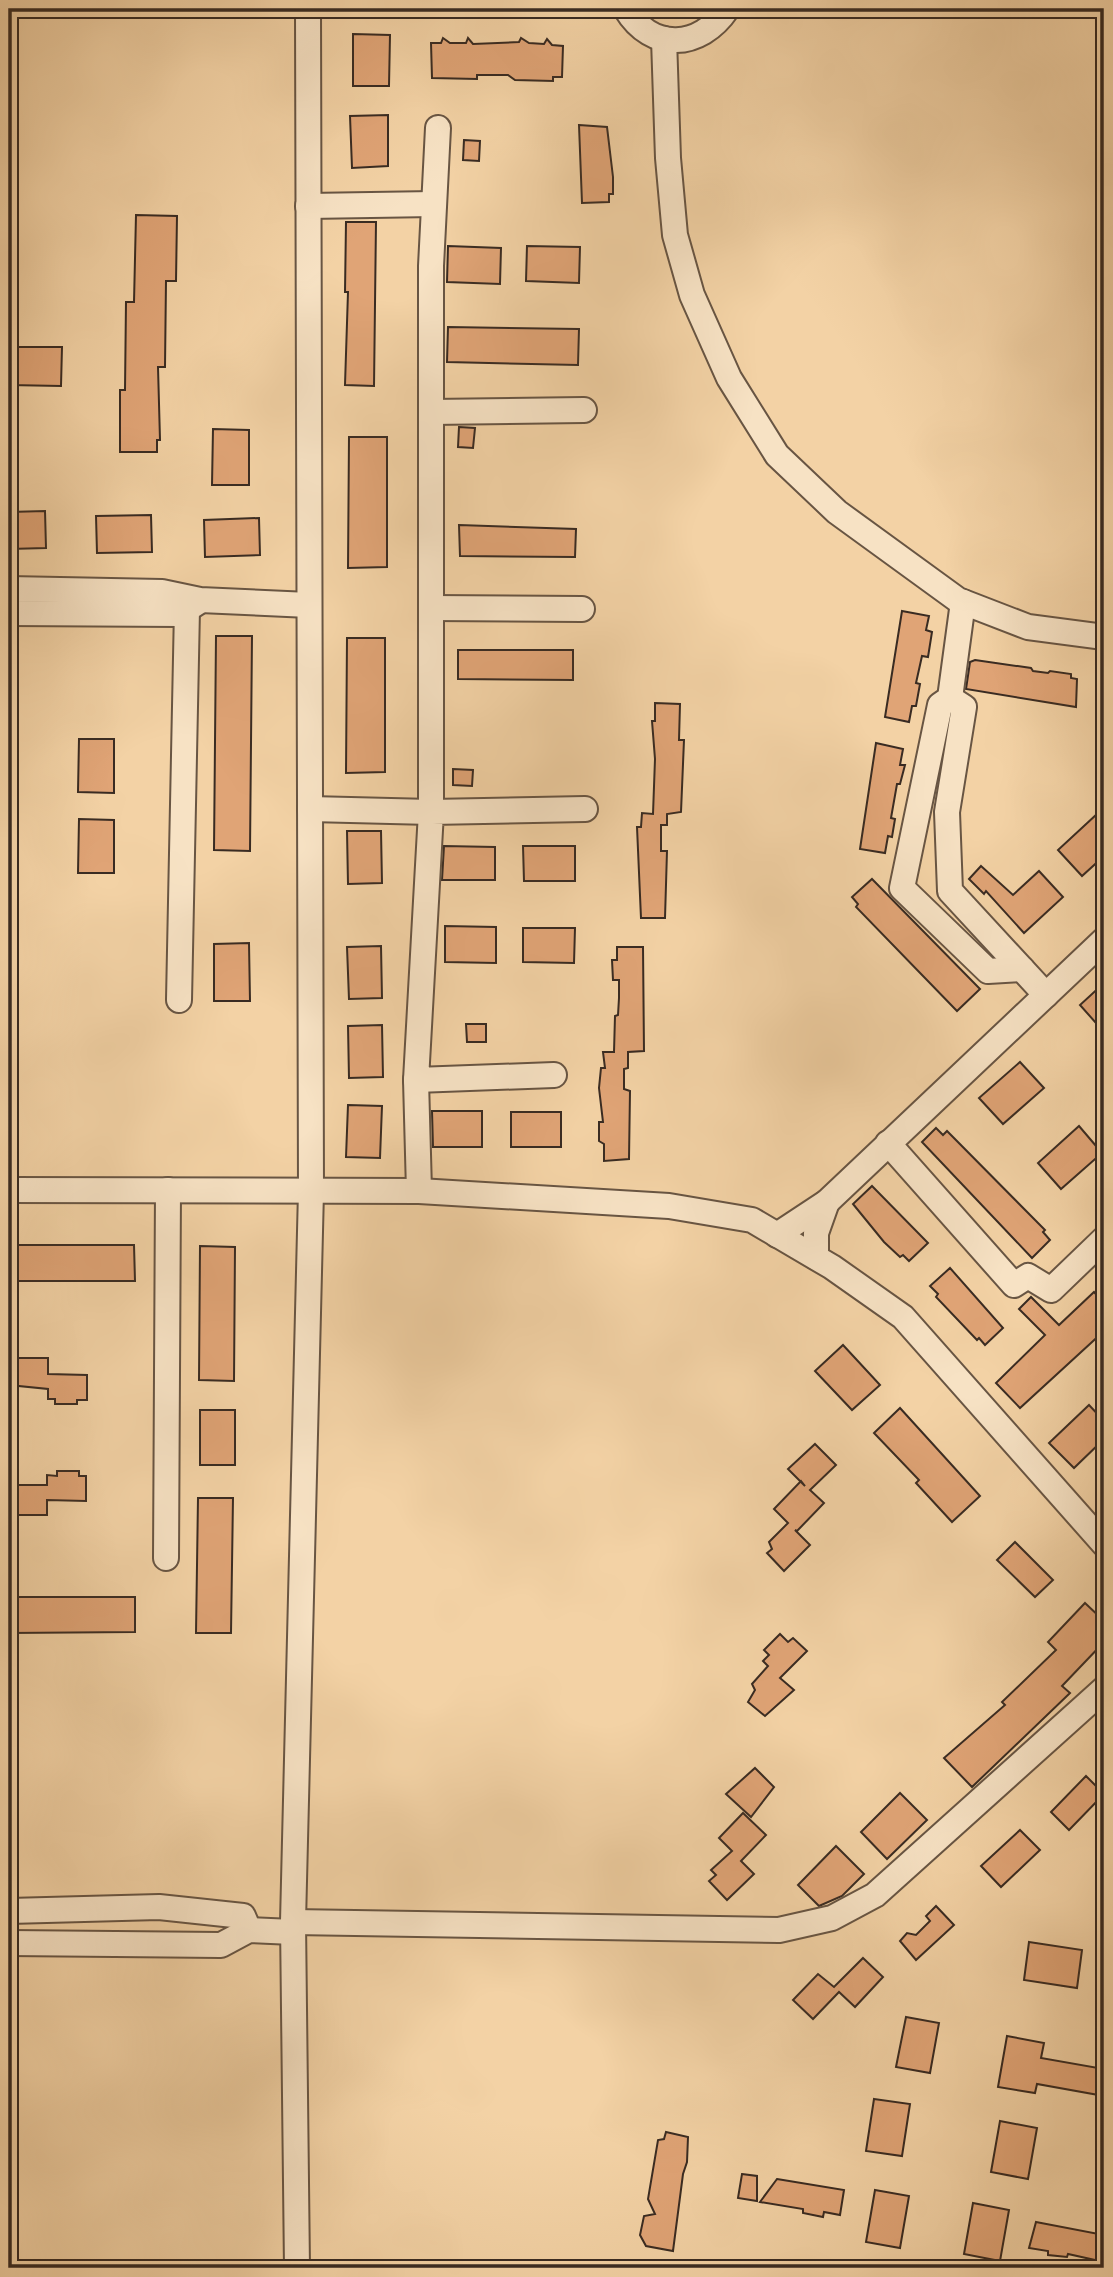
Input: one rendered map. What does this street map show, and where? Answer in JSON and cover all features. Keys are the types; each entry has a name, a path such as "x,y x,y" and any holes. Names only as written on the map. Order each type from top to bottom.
{"street":[{"path":"297,2268 293,1927 311,1191 307,9"},
{"path":"626,9 647,32 664,39 683,40 701,35 716,24 727,9"},
{"path":"664,39 668,158 675,235 692,295 729,379 777,455 836,512 963,602 1028,627 1104,637"},
{"path":"419,1191 416,1080 431,812 431,412 434,204 438,128"},
{"path":"308,206 434,204"},
{"path":"431,412 584,410"},
{"path":"9,589 162,592 194,605 309,605"},
{"path":"963,602 950,698 940,705 902,888 988,971 1021,969"},
{"path":"9,614 180,614 194,605"},
{"path":"179,1000 194,605"},
{"path":"431,608 582,609"},
{"path":"950,698 964,707 947,812 950,891 1045,995"},
{"path":"310,809 431,812 585,809"},
{"path":"777,1235 827,1202 1104,940"},
{"path":"416,1080 554,1075"},
{"path":"888,1143 1014,1285 1028,1276 1051,1290 1104,1239"},
{"path":"9,1189 419,1191 669,1206 752,1220 816,1257 903,1317 1104,1544"},
{"path":"166,1558 168,1190"},
{"path":"816,1257 816,1233 827,1202"},
{"path":"9,1943 221,1945 249,1930 293,1927 779,1930 832,1917 875,1895 1104,1689"},
{"path":"9,1911 159,1907 243,1916 249,1930"}],"building":[{"path":"353,34 390,35 389,86 353,86"},
{"path":"443,38 450,43 466,43 468,38 473,44 519,42 521,38 529,43 544,44 547,39 552,45 563,46 562,77 553,77 553,81 515,80 508,75 477,75 477,79 432,78 431,43 441,43"},
{"path":"388,115 388,166 352,168 350,116"},
{"path":"579,125 607,127 613,177 613,194 609,194 609,202 582,203"},
{"path":"464,140 480,141 479,161 463,160"},
{"path":"136,215 177,216 176,281 166,281 165,367 158,367 160,440 157,440 157,452 120,452 120,390 125,390 126,302 134,302"},
{"path":"346,222 376,222 374,386 345,385 348,292 345,292"},
{"path":"448,246 501,248 500,284 447,282"},
{"path":"527,246 580,247 579,283 526,281"},
{"path":"448,327 579,329 578,365 447,362"},
{"path":"9,347 62,347 61,386 9,385"},
{"path":"459,427 475,428 473,448 458,447"},
{"path":"213,429 249,430 249,485 212,485"},
{"path":"349,437 387,437 387,567 348,568"},
{"path":"45,511 46,548 9,549 9,512"},
{"path":"151,515 152,552 97,553 96,516"},
{"path":"259,518 260,555 205,557 204,520"},
{"path":"459,525 576,529 575,557 460,556"},
{"path":"902,611 929,616 926,630 932,632 928,657 922,656 916,683 920,684 916,706 912,706 909,722 885,717"},
{"path":"216,636 252,636 250,851 214,850"},
{"path":"347,638 385,638 385,772 346,773"},
{"path":"458,650 573,650 573,680 458,679"},
{"path":"975,660 1031,668 1033,671 1071,674 1071,678 1077,679 1076,707 966,689 970,662"},
{"path":"655,703 680,704 679,740 684,740 681,812 667,814 667,825 661,825 661,851 667,851 665,918 641,918 637,827 641,827 642,813 653,814 655,759 652,721 655,721"},
{"path":"79,739 114,739 114,793 78,792"},
{"path":"876,743 903,749 900,765 905,765 900,784 897,784 891,818 895,819 892,837 888,836 885,853 860,849"},
{"path":"453,769 473,770 472,786 453,785"},
{"path":"1097,814 1104,822 1104,856 1082,876 1058,850"},
{"path":"79,819 114,820 114,873 78,873"},
{"path":"347,831 381,831 382,883 348,884"},
{"path":"444,846 495,847 495,880 442,880"},
{"path":"523,846 575,846 575,881 524,881"},
{"path":"981,866 1013,895 1039,871 1063,897 1024,933 986,891 984,894 969,879"},
{"path":"872,879 980,989 957,1011 856,907 858,904 852,897"},
{"path":"445,926 496,927 496,963 445,962"},
{"path":"523,928 575,928 574,963 523,962"},
{"path":"249,943 250,1001 214,1001 214,944"},
{"path":"381,946 382,998 349,999 347,947"},
{"path":"617,947 643,947 644,1051 628,1052 628,1068 624,1069 624,1089 630,1091 629,1159 604,1161 604,1144 599,1141 599,1122 603,1122 599,1088 601,1068 605,1068 603,1052 614,1052 619,980 613,980 612,960 617,960"},
{"path":"1104,983 1104,1032 1080,1005"},
{"path":"466,1024 486,1024 486,1042 467,1042"},
{"path":"382,1025 383,1077 349,1078 348,1026"},
{"path":"1020,1062 1044,1088 1003,1124 979,1098"},
{"path":"348,1105 382,1106 380,1158 346,1157"},
{"path":"432,1111 482,1111 482,1147 433,1147"},
{"path":"511,1112 561,1112 561,1147 511,1147"},
{"path":"1079,1126 1102,1153 1061,1189 1038,1163"},
{"path":"936,1128 943,1135 947,1131 1045,1230 1043,1232 1050,1240 1032,1258 922,1142"},
{"path":"872,1186 928,1243 909,1261 903,1255 900,1257 884,1242 853,1204"},
{"path":"9,1245 134,1245 135,1281 9,1281"},
{"path":"200,1246 235,1247 234,1381 199,1380"},
{"path":"950,1268 1003,1328 985,1345 936,1297 938,1294 930,1286"},
{"path":"1094,1292 1104,1303 1104,1331 1020,1408 996,1383 1045,1335 1019,1309 1031,1297 1059,1325"},
{"path":"843,1345 880,1385 852,1410 815,1371"},
{"path":"9,1358 48,1358 48,1374 87,1375 87,1400 77,1400 77,1404 55,1404 55,1399 48,1399 48,1389 9,1385"},
{"path":"1089,1405 1104,1421 1104,1439 1074,1468 1049,1443"},
{"path":"900,1408 980,1496 952,1522 916,1483 919,1480 874,1433"},
{"path":"200,1410 235,1410 235,1465 200,1465"},
{"path":"815,1444 836,1465 810,1490 824,1503 795,1530 810,1545 784,1571 767,1553 772,1549 769,1542 788,1523 774,1509 801,1482 788,1469"},
{"path":"57,1471 79,1471 79,1476 86,1476 86,1501 47,1500 47,1515 9,1515 9,1489 15,1489 15,1485 47,1485 47,1475 57,1476"},
{"path":"198,1498 233,1498 231,1633 196,1633"},
{"path":"1015,1542 1053,1580 1035,1597 997,1560"},
{"path":"9,1597 135,1597 135,1632 9,1633"},
{"path":"1085,1603 1104,1621 1104,1642 1062,1686 1070,1693 972,1787 944,1758 1005,1705 1002,1702 1056,1650 1048,1642"},
{"path":"780,1634 788,1642 793,1638 807,1651 780,1678 794,1690 765,1716 748,1702 755,1690 752,1684 768,1666 763,1661 769,1655 764,1650"},
{"path":"755,1768 774,1787 751,1817 726,1794"},
{"path":"1086,1776 1104,1794 1069,1830 1051,1812"},
{"path":"900,1793 927,1820 887,1859 861,1832"},
{"path":"743,1813 766,1835 741,1861 754,1874 727,1900 709,1881 716,1875 711,1870 732,1851 719,1838"},
{"path":"1020,1830 1040,1850 1001,1887 981,1866"},
{"path":"836,1846 864,1874 842,1896 819,1906 798,1885"},
{"path":"936,1906 954,1925 916,1960 900,1941 907,1933 916,1935 930,1921 926,1916"},
{"path":"1029,1942 1082,1950 1077,1988 1024,1980"},
{"path":"863,1958 883,1977 855,2007 839,1992 813,2019 793,2000 818,1974 834,1987"},
{"path":"906,2017 939,2023 930,2073 896,2067"},
{"path":"1007,2036 1044,2043 1041,2058 1104,2069 1104,2096 1037,2084 1035,2093 998,2087"},
{"path":"874,2099 910,2104 902,2156 866,2151"},
{"path":"1000,2121 1037,2128 1028,2179 991,2172"},
{"path":"666,2132 688,2137 687,2162 673,2251 646,2246 640,2235 644,2216 655,2214 648,2199 658,2140 664,2139"},
{"path":"742,2174 757,2176 757,2201 738,2198"},
{"path":"777,2179 844,2190 840,2215 824,2212 823,2217 803,2213 803,2209 760,2202"},
{"path":"875,2190 909,2196 900,2248 866,2242"},
{"path":"973,2203 1009,2210 1000,2261 964,2254"},
{"path":"1036,2222 1104,2235 1104,2262 1068,2254 1067,2257 1048,2255 1048,2251 1029,2248"}]}
